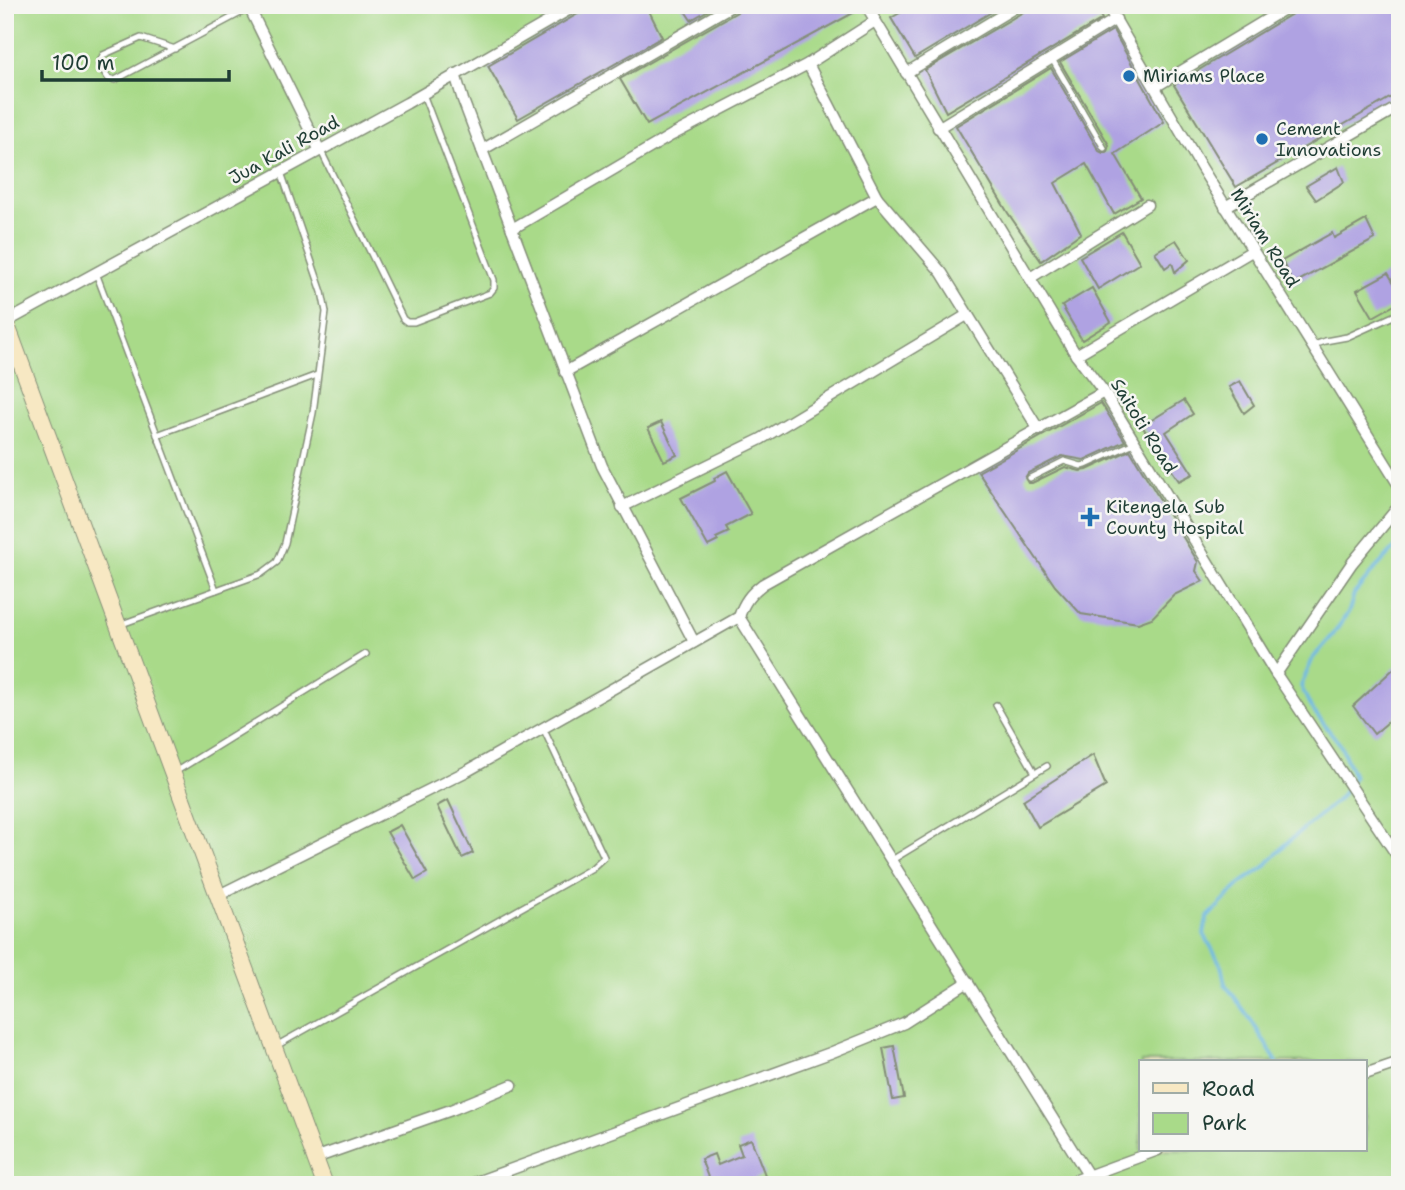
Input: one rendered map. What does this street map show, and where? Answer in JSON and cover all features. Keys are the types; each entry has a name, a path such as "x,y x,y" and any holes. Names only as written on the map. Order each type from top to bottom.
{"street":[{"name":"Jua Kali Road","path":"6,321 281,172 577,5"},
{"path":"482,150 733,5"},
{"name":"Saitoti Road","path":"866,5 1076,355 1104,392 1276,674 1400,860"},
{"path":"906,73 1018,5"},
{"name":"Miriam Road","path":"1107,5 1225,207 1400,487"},
{"path":"1155,87 1290,5"},
{"path":"249,7 320,150"},
{"path":"938,128 1116,19"},
{"path":"512,229 672,135 808,64 875,21"},
{"path":"808,64 877,197 942,273 1038,430"},
{"path":"455,74 602,466 694,642"},
{"path":"1225,207 1400,106"},
{"path":"565,372 877,197"},
{"path":"1030,278 1147,205"},
{"path":"1076,355 1252,251"},
{"path":"622,507 761,439 967,315"},
{"path":"6,321 325,1185"},
{"path":"217,896 469,769 740,617 748,598 763,584 1104,392"},
{"path":"1276,674 1352,563 1400,505"},
{"path":"740,617 1088,1175"},
{"path":"468,1185 855,1043 904,1023 968,982"},
{"path":"1366,1074 1400,1062"},
{"path":"315,1158 451,1110 512,1085"},
{"path":"1068,1184 1151,1152"}],"lane":[{"path":"174,49 141,38 103,55 99,64 108,78 115,80 174,49 249,7"},
{"path":"1052,58 1104,148"},
{"path":"320,150 407,322 414,322 490,293 494,288 494,280 423,93"},
{"path":"119,625 261,575 277,562 285,543 313,413 326,312 281,172"},
{"path":"96,273 216,590"},
{"path":"1311,346 1347,337 1400,313"},
{"path":"157,435 317,375"},
{"path":"1030,478 1064,461 1086,465 1134,443"},
{"path":"173,774 366,654"},
{"path":"996,705 1035,773"},
{"path":"274,1047 592,868 604,857 543,728"},
{"path":"892,860 1047,766"}],"green space":[{"path":"5,5 1400,5 1400,1185 5,1185"}],"building":[{"path":"585,5 646,5 662,37 518,119 488,66 581,12"},
{"path":"681,5 717,5 691,20"},
{"path":"741,5 852,5 855,12 647,125 620,79 737,12"},
{"path":"914,5 1003,5 915,58 891,18"},
{"path":"1027,5 1095,5 1102,19 946,112 925,70 1023,12"},
{"name":"Cement Innovations","path":"1299,5 1400,5 1400,92 1236,187 1174,85 1295,12"},
{"path":"1113,30 1164,122 1115,154 1141,198 1114,214 1086,164 1055,183 1081,233 1041,261 1008,213 956,126 1051,68 1099,151 1107,152 1109,145 1060,62"},
{"path":"1338,167 1344,182 1316,200 1306,186"},
{"path":"1366,220 1375,239 1293,284 1282,261 1332,233 1334,238"},
{"path":"1122,232 1140,263 1098,289 1080,257"},
{"path":"1176,240 1189,260 1175,272 1172,263 1165,268 1155,252"},
{"path":"1388,273 1400,293 1400,302 1373,317 1357,290"},
{"path":"1092,288 1111,322 1082,340 1062,306"},
{"path":"1240,381 1254,405 1244,413 1229,387"},
{"path":"1184,400 1193,414 1166,432 1193,474 1179,481 1142,426"},
{"name":"Kitengela Sub County Hospital","path":"1101,403 1125,441 1084,460 1062,456 1028,473 1025,478 1028,483 1032,483 1065,467 1087,470 1130,450 1198,562 1196,571 1203,581 1174,595 1152,618 1138,623 1081,614 1055,586 978,472"},
{"path":"661,422 677,455 664,461 648,428"},
{"path":"727,471 751,514 726,527 729,532 716,538 718,541 708,546 681,498 715,481 714,478"},
{"path":"1400,663 1400,712 1374,734 1353,706"},
{"path":"1093,755 1106,786 1038,827 1023,800"},
{"path":"448,800 473,853 462,858 437,806"},
{"path":"400,825 427,873 415,880 387,832"},
{"path":"894,1046 904,1098 893,1100 883,1048"},
{"path":"751,1139 765,1175 741,1185 711,1185 701,1159 714,1154 718,1165 742,1155 738,1144"}],"waterway":[{"path":"1276,1060 1225,984 1221,965 1204,934 1207,918 1241,883 1263,868 1287,843 1340,798 1354,777 1340,744 1311,708 1301,686 1313,658 1349,611 1354,594 1400,543"}],"place":[{"name":"Miriams Place","path":"1129,76"},
{"name":"Cement Innovations","path":"1262,139"},
{"name":"Kitengela Sub County Hospital","path":"1090,517"}]}
